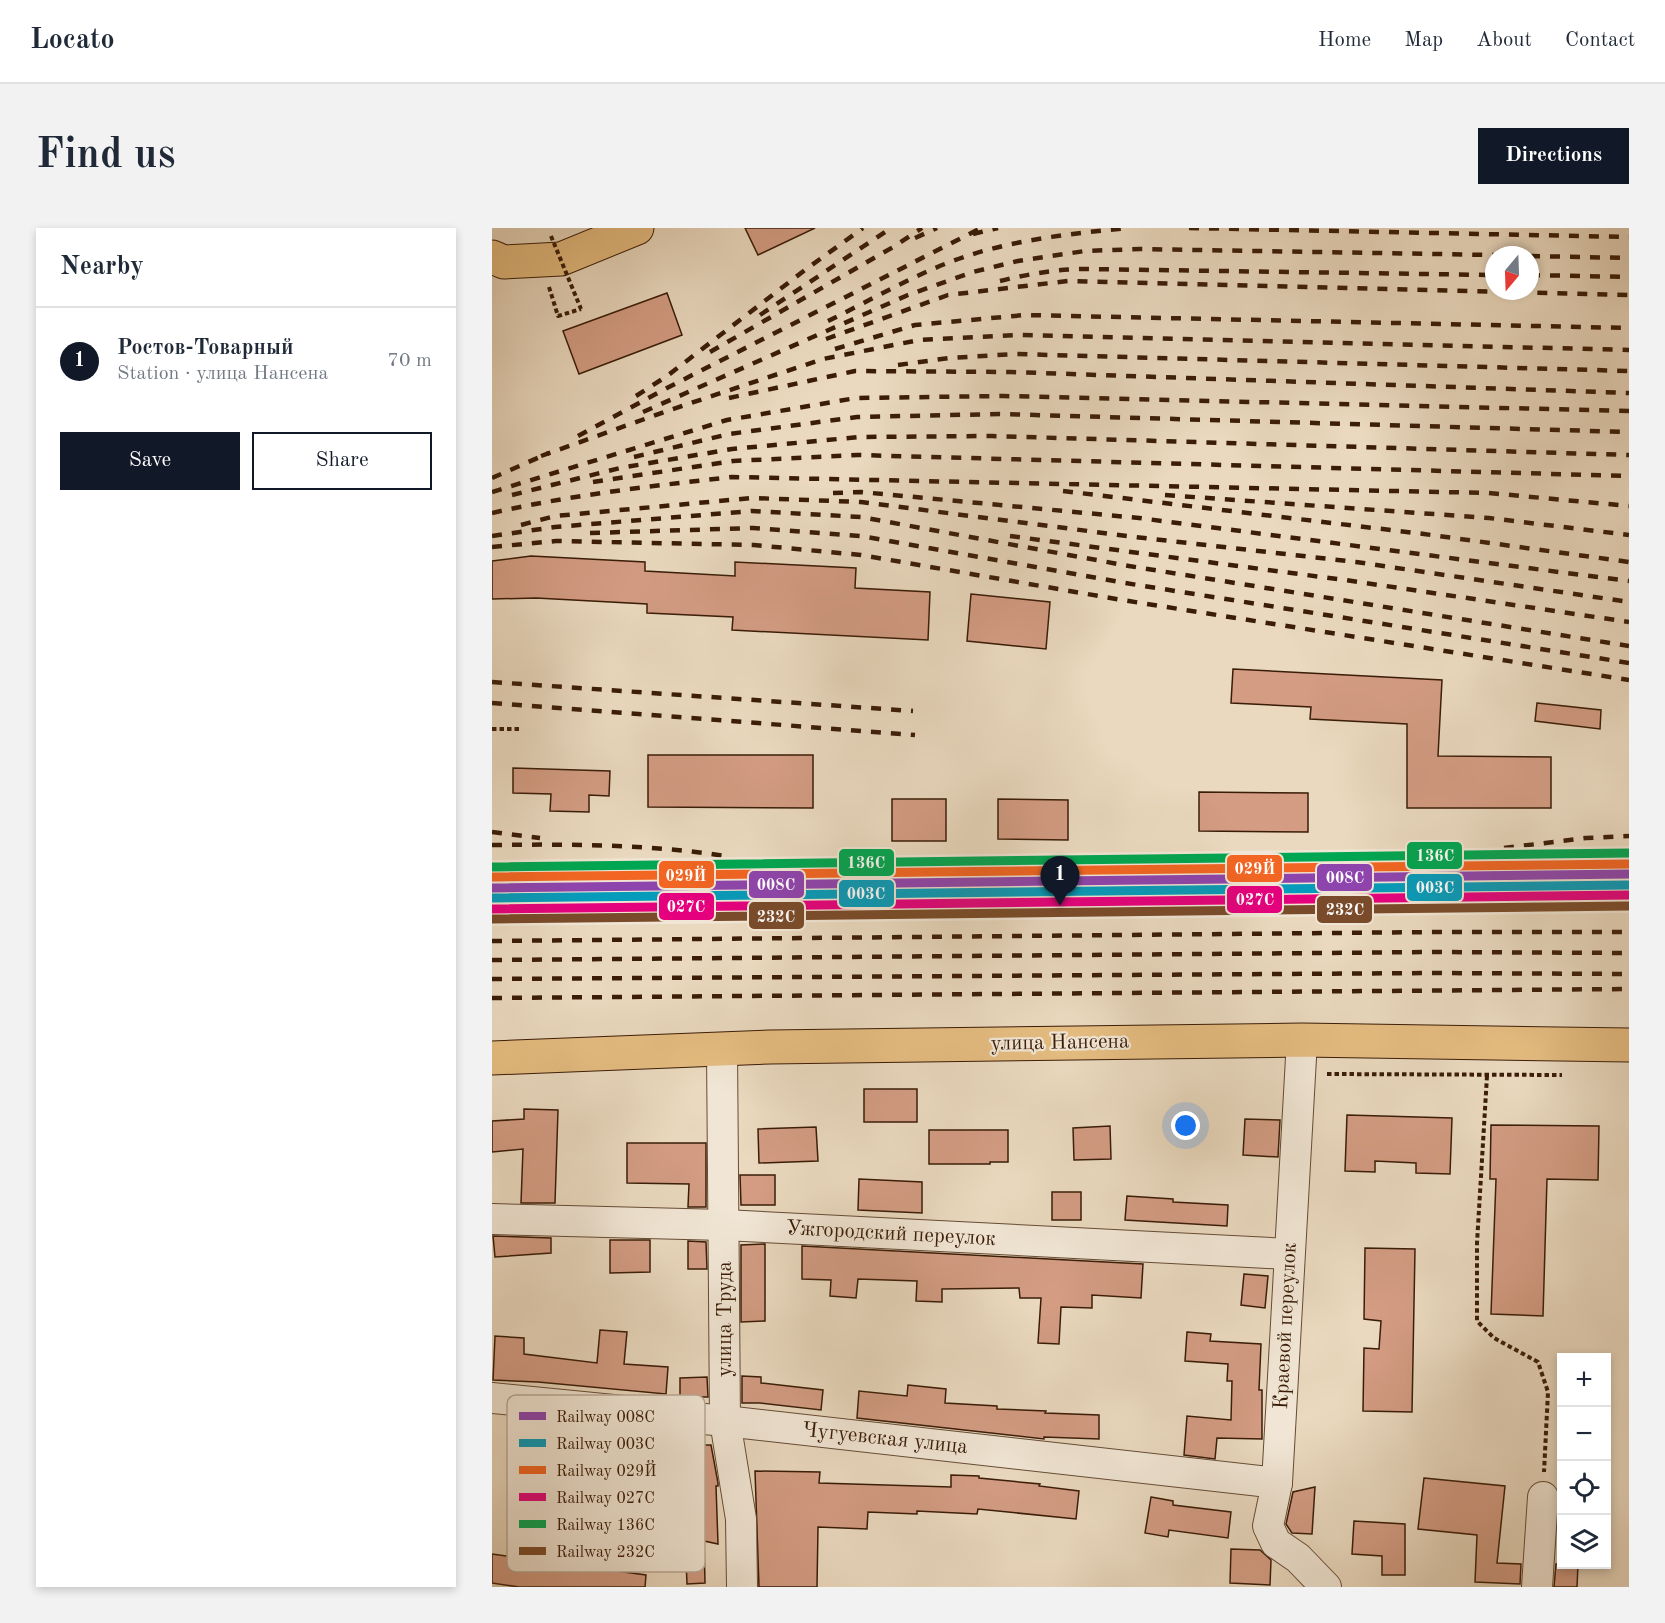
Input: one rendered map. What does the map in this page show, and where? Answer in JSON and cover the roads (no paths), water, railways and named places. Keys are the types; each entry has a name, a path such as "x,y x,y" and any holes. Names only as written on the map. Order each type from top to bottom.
{"main road":[{"path":"492,257 504,262 561,259 638,228"},
{"name":"улица Нансена","path":"492,1058 722,1049 1302,1040 1629,1045"}],"street":[{"name":"Краевой переулок","path":"1302,1040 1277,1483 1268,1526 1276,1543 1298,1558 1326,1587"},
{"name":"улица Труда","path":"722,1049 725,1420 741,1519 741,1587"},
{"name":"Ужгородский переулок","path":"492,1219 724,1225 1289,1254"},
{"name":"Чугуевская улица","path":"492,1398 507,1399"},
{"name":"Чугуевская улица","path":"705,1418 1277,1483"},
{"path":"1537,1587 1543,1497"}],"railway":[{"path":"636,396 667,376 863,228"},
{"path":"760,315 891,228"},
{"path":"710,352 895,246 922,228"},
{"path":"915,238 937,228"},
{"path":"578,436 663,390 981,228"},
{"path":"973,234 998,228"},
{"path":"828,321 916,277 952,261 989,249 1028,241 1128,228"},
{"path":"1189,228 1629,237"},
{"path":"643,412 908,295 973,272 1018,261 1085,251 1140,249 1485,255"},
{"path":"1539,256 1629,258"},
{"path":"1000,281 1043,272 1086,269 1485,275"},
{"path":"1539,275 1629,277"},
{"path":"826,339 948,295 1068,281 1629,295"},
{"path":"835,349 915,325 1025,315 1629,328"},
{"path":"541,456 823,359 919,340 1020,335 1629,350"},
{"path":"898,365 949,358 1015,354 1629,371"},
{"path":"729,398 855,371 1011,372 1629,393"},
{"path":"492,492 727,420 856,398 1004,396 1629,411"},
{"path":"634,457 729,434 857,417 1000,414 1629,432"},
{"path":"512,495 620,468 732,449 859,437 992,436 1629,455"},
{"path":"492,478 549,453"},
{"path":"593,482 733,461 858,455 1629,476"},
{"path":"492,513 581,496 732,477 1489,493 1629,506"},
{"path":"1063,491 1424,534 1629,562"},
{"path":"833,493 861,492 1139,518 1629,581"},
{"path":"1165,495 1489,518 1629,535"},
{"path":"521,525 555,516 752,498 861,502 1356,562 1629,602"},
{"path":"492,536 555,527 752,511 861,517 1129,566 1629,646"},
{"path":"590,533 753,528 861,536 1125,583 1629,663"},
{"path":"1010,536 1352,581 1629,622"},
{"path":"492,547 556,541 754,545 861,555 1122,600 1629,680"},
{"path":"492,682 913,711"},
{"path":"492,703 915,735"},
{"path":"492,832 540,838"},
{"path":"1504,848 1586,838 1629,836"},
{"path":"492,845 642,847 731,857"},
{"path":"492,866 1629,854"},
{"path":"492,941 1629,932"},
{"path":"492,960 1436,952 1629,953"},
{"path":"492,979 1434,973 1629,974"},
{"path":"492,998 1629,989"}],"rail line":[{"name":"136С","path":"492,867 1629,853"},
{"name":"029Й","path":"492,877 1629,864"},
{"name":"008С","path":"492,888 1629,874"},
{"name":"003С","path":"492,898 1629,885"},
{"name":"027С","path":"492,909 1629,895"},
{"name":"232C","path":"492,919 1629,906"}],"place":[{"name":"Ростов-Товарный","path":"1060,906"}]}
